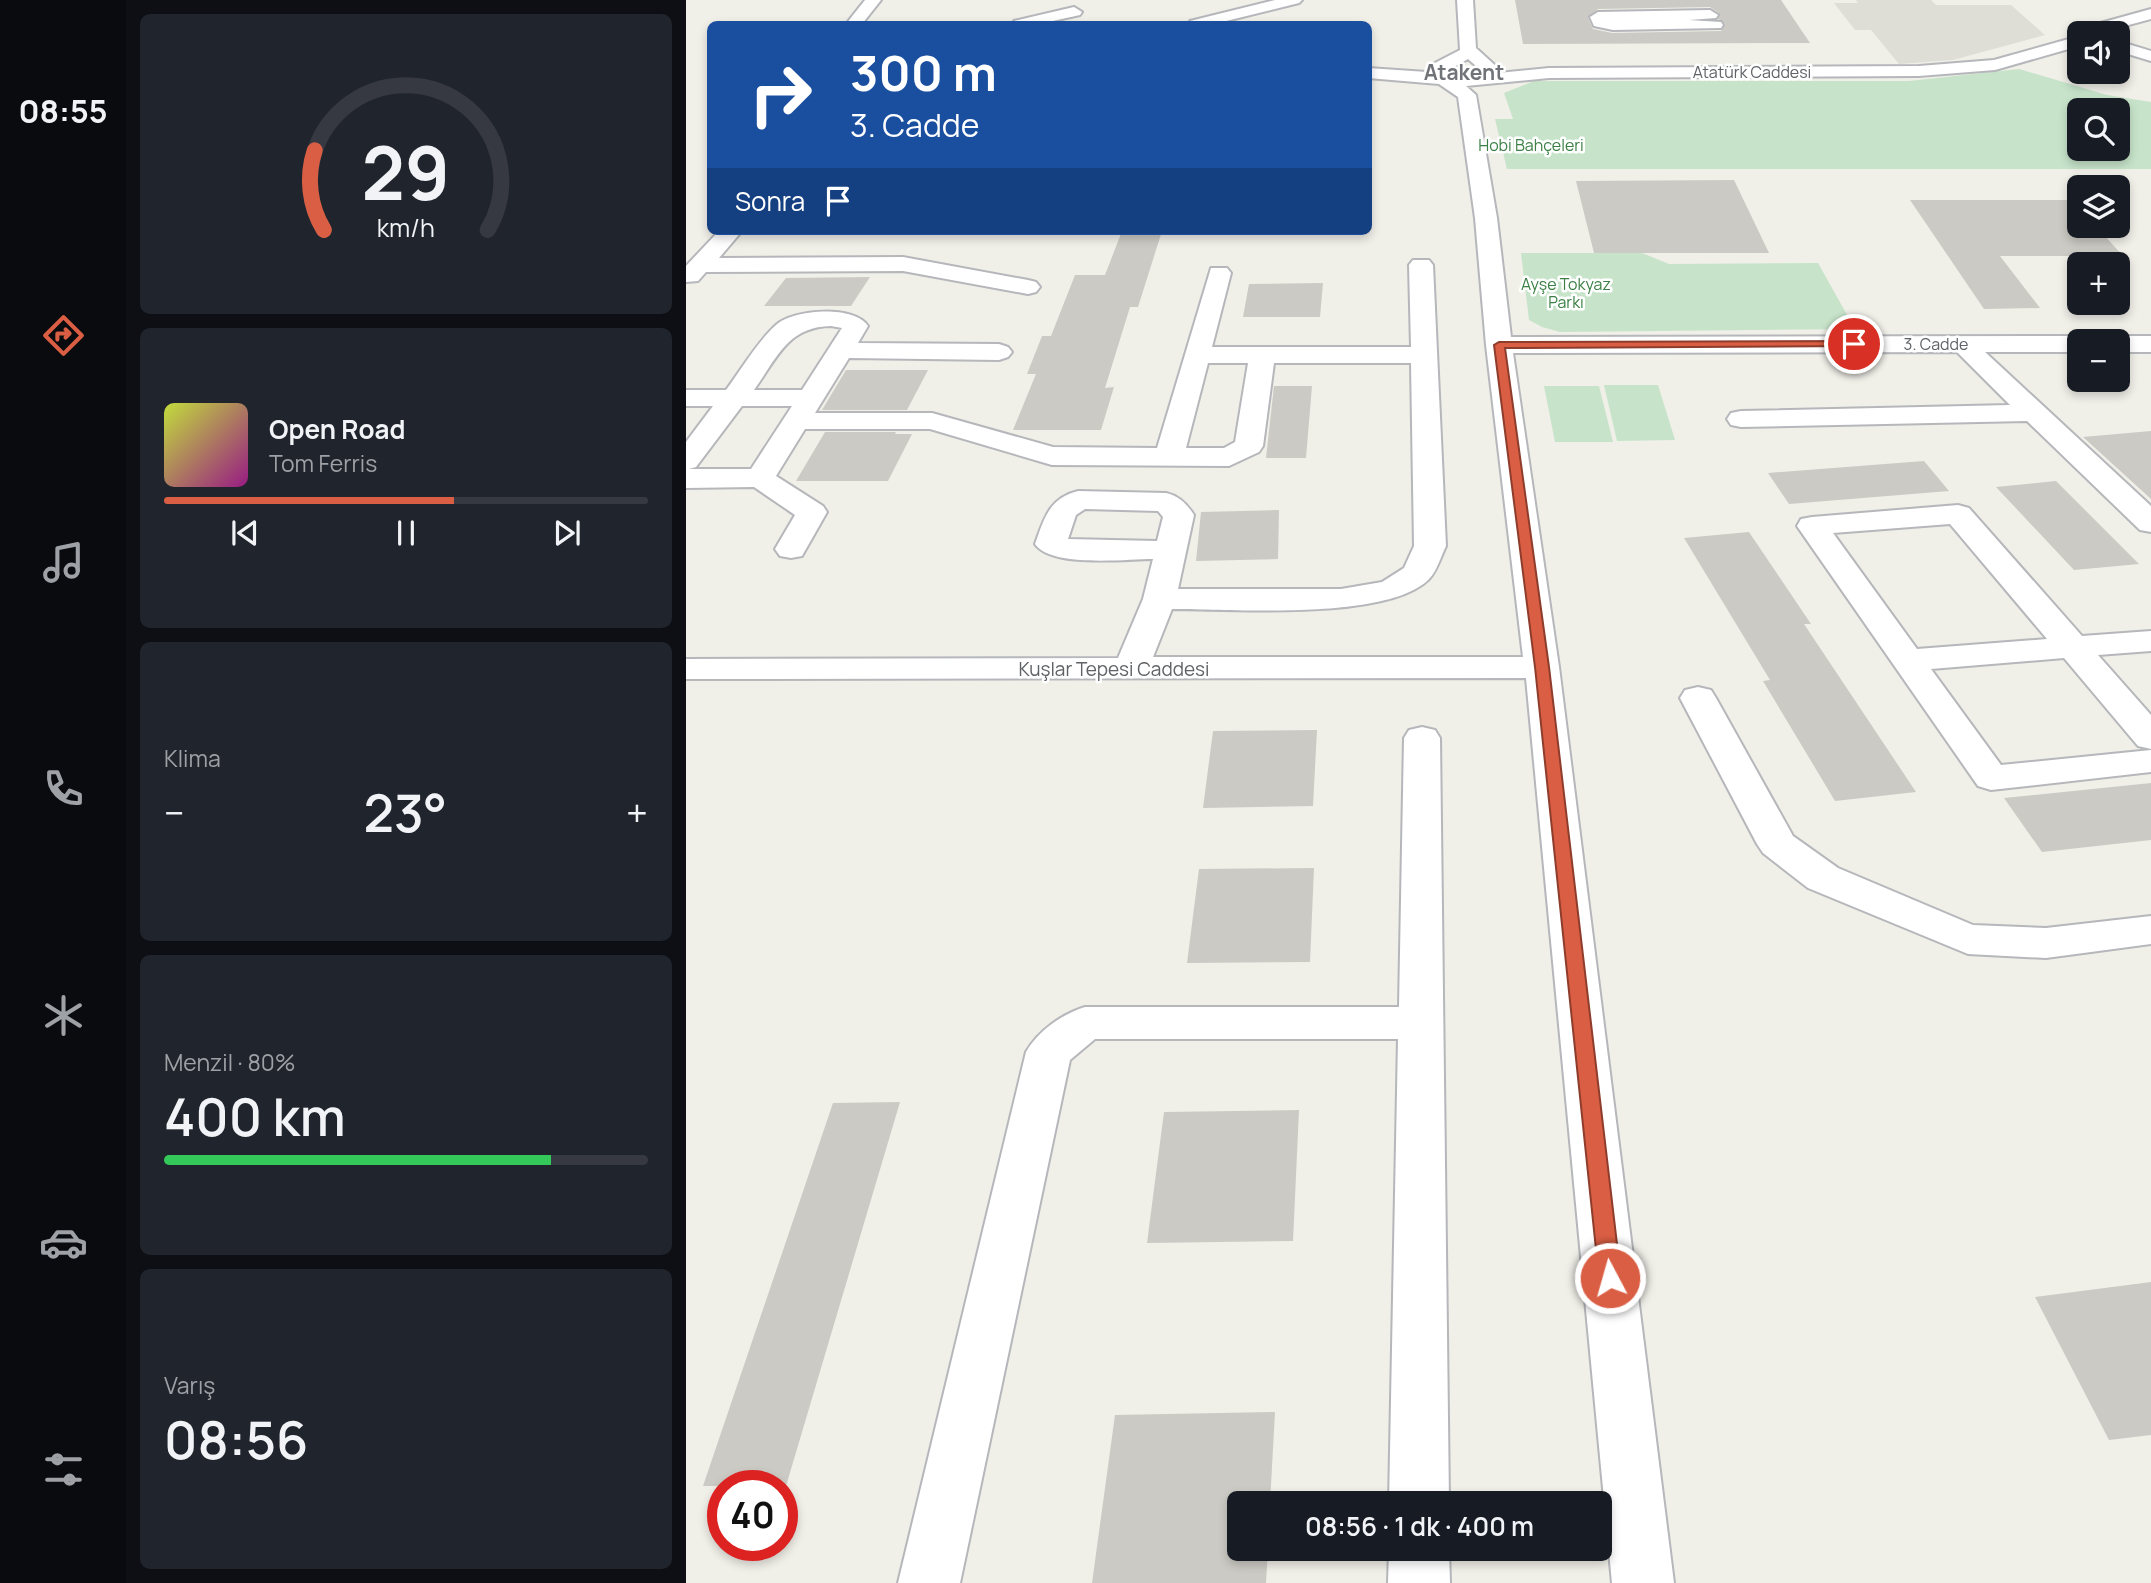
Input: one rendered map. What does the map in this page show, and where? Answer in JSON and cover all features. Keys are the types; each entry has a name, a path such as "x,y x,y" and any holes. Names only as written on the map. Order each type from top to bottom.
{"street":[{"path":"856,21 873,0"},
{"path":"1208,21 1294,0"},
{"path":"1465,0 1468,51 1479,80 1486,218 1499,345 1542,667 1643,1583"},
{"path":"1034,21 1074,12"},
{"path":"1709,13 1614,25 1600,23 1598,17 1709,13"},
{"path":"1709,13 1724,42"},
{"name":"Atatürk Caddesi","path":"2130,22 2151,14"},
{"name":"Atatürk Caddesi","path":"2130,25 2151,21"},
{"path":"2130,30 2151,33"},
{"name":"Atatürk Caddesi","path":"1955,69 2067,38"},
{"name":"Atatürk Caddesi","path":"1375,73 1444,72 1471,64 1479,80 1549,73 1919,72 1995,65 2067,40"},
{"path":"1444,72 1468,51 1500,50"},
{"path":"2130,50 2151,56"},
{"path":"2024,57 2067,64"},
{"path":"2130,64 2151,64"},
{"path":"1444,72 1479,80"},
{"path":"693,273 727,235"},
{"path":"693,273 903,264 1028,287"},
{"path":"1159,599 1341,599 1392,590 1417,573 1430,546 1414,338 1421,265"},
{"path":"1169,457 1219,273"},
{"path":"686,461 786,329 803,320 847,320 856,326 760,478"},
{"path":"1204,329 1231,329"},
{"path":"1197,355 1262,355 1414,338"},
{"path":"1964,344 1976,359 2151,523"},
{"name":"3. Cadde","path":"1499,345 2067,344"},
{"path":"2130,344 2151,344"},
{"path":"841,350 999,352"},
{"path":"686,398 734,398 803,410 932,421 1052,456 1229,457 1249,446 1262,355"},
{"path":"1741,419 2036,413"},
{"path":"686,477 691,480 760,478 812,512 791,549"},
{"path":"2151,738 1958,514 1812,526 1991,778 2151,761"},
{"path":"1132,669 1159,599 1171,550"},
{"path":"1907,660 2151,641"},
{"name":"Kuşlar Tepesi Caddesi","path":"686,669 1542,667"},
{"path":"1698,698 1777,844 1823,878 1968,939 2046,943 2151,930"},
{"path":"1419,1491 1422,738"},
{"path":"929,1583 1049,1052 1085,1023 1421,1023"},
{"path":"1419,1561 1419,1583"}],"shaded area":[{"path":"1856,0 1931,0 1936,5 2011,5 2045,35 1953,60 1899,64 1871,30 1855,30 1834,3 1858,3"}],"green space":[{"name":"Hobi Bahçeleri","path":"2019,69 2126,98 2067,98 2067,161 2130,161 2130,99 2151,102 2151,169 1507,169 1495,119 1513,119 1504,93 1534,81 1909,81"},
{"name":"Ayşe Tokyaz Parkı","path":"1521,253 1642,253 1669,264 1818,263 1855,329 1560,332 1529,320"},
{"path":"1604,385 1658,385 1675,440 1617,441"},
{"path":"1544,386 1599,386 1613,442 1555,442"}],"building":[{"path":"1515,0 1781,0 1810,43 1523,44","holes":["1710,7 1719,13 1718,19 1725,24 1721,31 1612,33 1593,29 1588,18 1598,9"]},
{"path":"1734,180 1769,253 1594,253 1576,181"},
{"path":"1910,200 2067,200 2067,238 2107,238 2119,252 2067,252 2067,256 2000,256 2040,308 1984,309"},
{"path":"1120,235 1161,235 1138,307 1130,307 1105,388 1114,387 1101,430 1013,430 1036,374 1027,374 1042,336 1051,336 1075,275 1105,275"},
{"path":"870,277 851,306 764,306 786,278"},
{"path":"1323,283 1320,317 1243,317 1249,284"},
{"path":"846,370 928,370 907,410 822,410"},
{"path":"1274,386 1312,386 1306,458 1266,458"},
{"path":"2151,431 2151,499 2083,437"},
{"path":"825,432 912,434 888,481 796,481"},
{"path":"1924,461 1949,491 1789,504 1768,473"},
{"path":"2056,481 2139,564 2074,570 1996,487"},
{"path":"1279,510 1278,559 1196,561 1201,512"},
{"path":"1749,532 1811,624 1804,624 1916,792 1835,801 1763,681 1770,680 1684,538"},
{"path":"1317,730 1313,806 1203,808 1213,731"},
{"path":"2151,783 2151,840 2042,852 2004,798"},
{"path":"1314,868 1310,962 1187,963 1199,869"},
{"path":"900,1102 791,1470 708,1470 833,1103"},
{"path":"1299,1110 1293,1241 1147,1243 1164,1112"},
{"path":"2151,1282 2151,1435 2109,1440 2035,1297"},
{"path":"1275,1412 1271,1491 1227,1491 1227,1561 1267,1561 1266,1583 1092,1583 1115,1415"}],"district":[{"name":"Atakent","path":"1464,72"}],"route":[{"path":"1610,1278 1542,667 1499,345 1854,344"}]}
